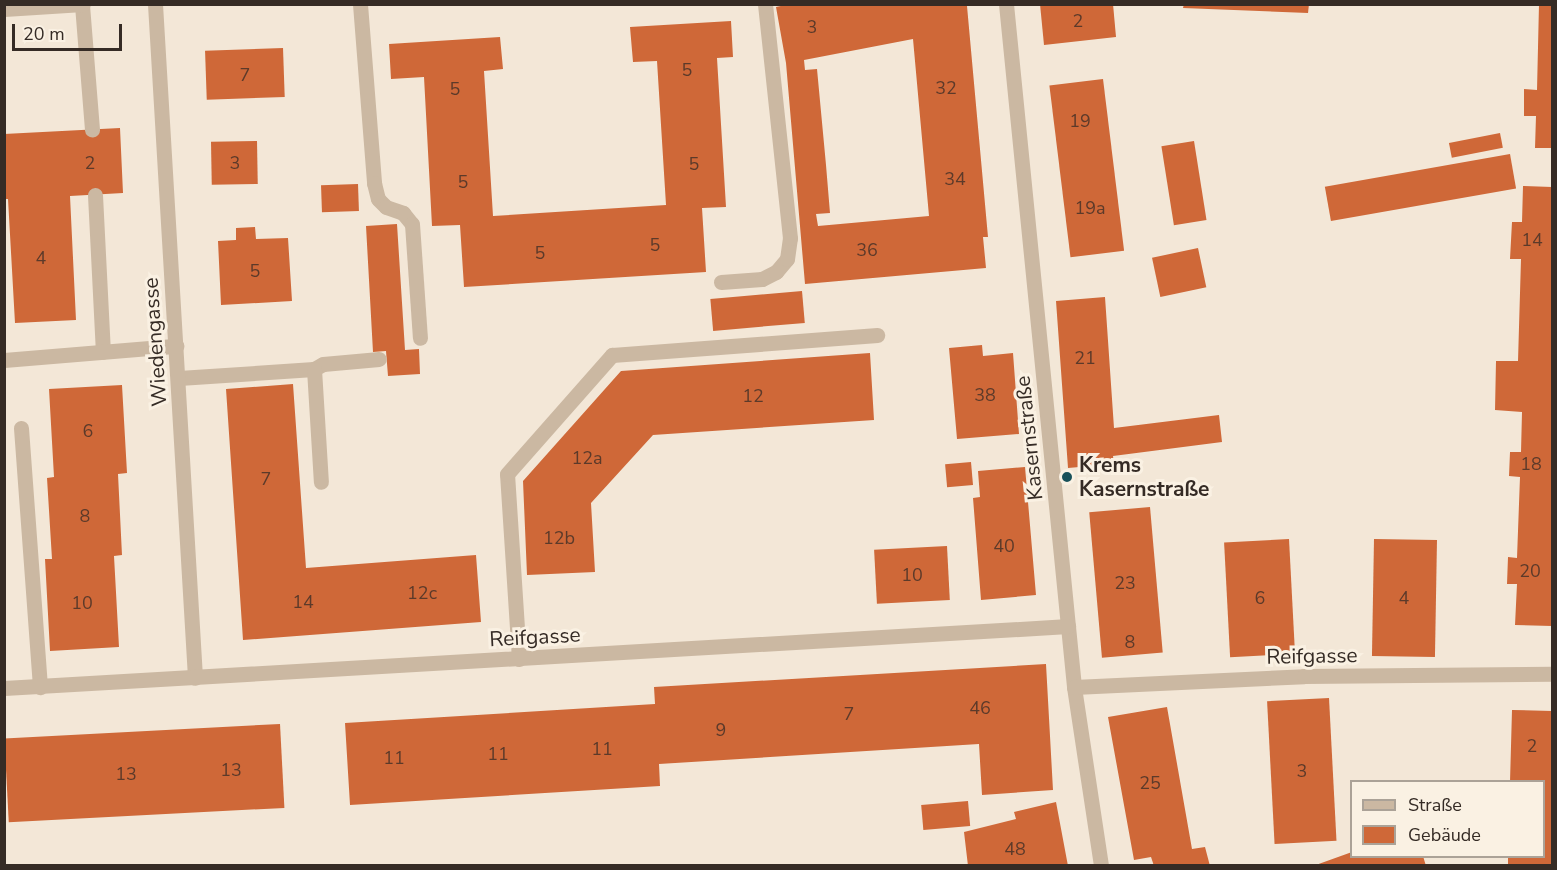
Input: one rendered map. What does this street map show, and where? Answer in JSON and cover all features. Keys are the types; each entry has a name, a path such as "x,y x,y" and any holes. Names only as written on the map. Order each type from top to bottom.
{"street":[{"path":"4,9 83,4 92,130"},
{"name":"Wiedengasse","path":"155,4 179,378 195,678"},
{"path":"360,4 374,183 378,199 386,207 403,213 412,224 420,338"},
{"path":"721,282 762,279 776,272 787,259 790,238 765,4"},
{"name":"Kasernstraße","path":"1006,4 1074,687 1101,866"},
{"path":"95,195 103,352"},
{"path":"519,659 507,474 612,355 877,335"},
{"path":"4,360 176,346"},
{"path":"179,378 314,369 323,364 379,359"},
{"path":"314,369 321,482"},
{"path":"21,428 40,687"},
{"name":"Reifgasse","path":"4,688 1068,626"},
{"name":"Reifgasse","path":"1074,687 1304,676 1552,674"}],"building":[{"path":"790,4 967,6 988,237 983,237 986,268 805,284 786,63 776,7","holes":["913,39 929,216 818,226 816,214 830,213 826,165 817,69 805,70 804,60"]},
{"path":"1040,4 1113,4 1116,37 1044,45"},
{"path":"1184,4 1309,4 1308,13 1183,8"},
{"path":"1539,4 1552,4 1552,148 1535,148 1536,116 1524,116 1524,89 1537,90"},
{"path":"731,21 733,57 717,58 726,207 702,208 706,272 464,287 460,225 432,226 424,77 391,79 389,44 500,37 503,69 484,71 493,216 666,205 657,61 633,62 630,27"},
{"path":"283,48 285,97 207,100 205,51"},
{"path":"1103,79 1124,251 1070,257 1049,86"},
{"path":"120,128 123,193 70,196 76,320 15,323 8,199 4,199 4,134"},
{"path":"1500,133 1503,148 1452,158 1449,143"},
{"path":"257,141 258,184 212,185 211,142"},
{"path":"1194,141 1207,220 1174,225 1161,146"},
{"path":"1510,154 1516,188 1331,221 1325,187"},
{"path":"358,184 359,211 322,212 321,185"},
{"path":"1523,186 1552,187 1552,626 1515,625 1517,584 1507,584 1508,557 1517,558 1520,477 1509,476 1510,452 1521,452 1522,412 1495,410 1496,361 1518,361 1521,259 1510,259 1512,222 1522,222"},
{"path":"397,224 405,350 419,349 420,374 388,376 386,351 373,352 366,226"},
{"path":"255,227 256,239 288,238 292,301 221,305 218,241 236,240 236,228"},
{"path":"1198,248 1206,287 1160,297 1152,258"},
{"path":"802,291 805,323 713,331 710,299"},
{"path":"1105,297 1114,428 1219,415 1222,442 1113,456 1114,464 1068,468 1056,301"},
{"path":"982,345 983,356 1013,353 1019,434 957,439 949,348"},
{"path":"870,353 874,420 653,435 591,503 595,572 527,575 523,481 621,371"},
{"path":"293,384 306,568 476,555 481,622 243,640 226,389"},
{"path":"122,385 127,473 118,474 122,555 114,556 119,647 50,651 45,559 52,559 47,478 54,477 49,389"},
{"path":"971,462 973,485 947,487 945,464"},
{"path":"1025,467 1036,595 981,600 973,498 980,497 978,471"},
{"path":"1150,507 1163,652 1102,658 1089,512"},
{"path":"1289,539 1295,654 1230,657 1224,542"},
{"path":"1374,539 1437,540 1435,657 1372,656"},
{"path":"947,546 950,600 877,604 874,550"},
{"path":"1046,664 1053,790 982,795 979,744 659,764 660,786 350,805 345,723 655,704 654,687"},
{"path":"1329,698 1336,841 1275,844 1267,701"},
{"path":"1167,707 1192,849 1205,847 1210,866 1154,866 1151,857 1134,860 1108,717"},
{"path":"1512,710 1552,711 1552,866 1508,866 1508,858 1545,858 1545,780 1510,780"},
{"path":"280,724 284,808 9,822 4,738"},
{"path":"968,801 970,826 923,830 921,805"},
{"path":"1056,802 1068,866 968,866 964,832 1016,819 1014,812"},
{"path":"1350,853 1350,858 1424,858 1426,866 1313,866"}],"place":[{"name":"Krems Kasernstraße","path":"1067,477"}]}
